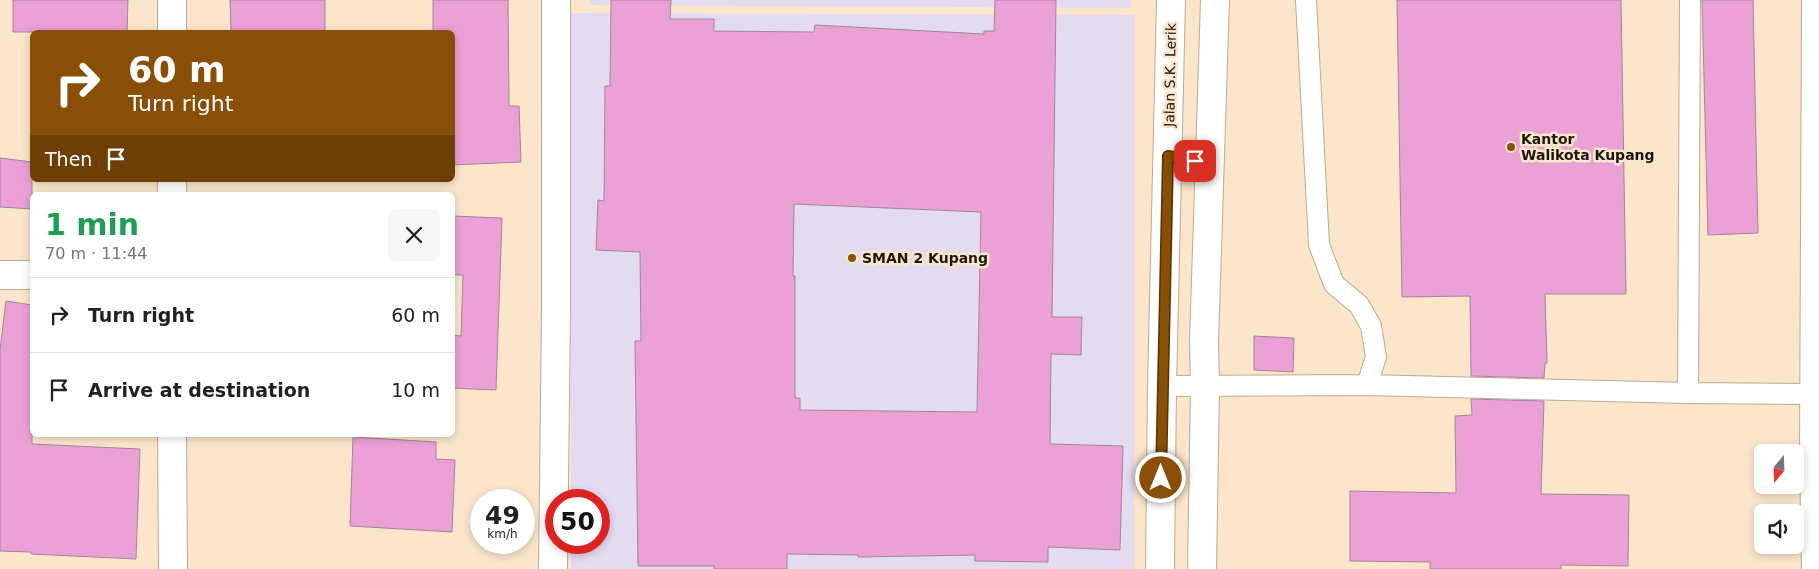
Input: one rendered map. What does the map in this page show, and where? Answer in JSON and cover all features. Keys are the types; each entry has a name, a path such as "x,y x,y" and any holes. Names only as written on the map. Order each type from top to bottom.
{"main road":[{"path":"172,0 172,30"},
{"path":"553,569 556,312 556,0"},
{"name":"Jalan S.K. Lerik","path":"1160,569 1162,386 1172,0"},
{"path":"1202,569 1206,386 1204,342 1215,0"},
{"path":"1816,0 1817,394 1814,461 1816,569"},
{"path":"1168,156 1209,163"},
{"path":"0,275 30,275"},
{"path":"172,437 173,569"}],"lane":[{"path":"1306,0 1319,245 1334,284 1358,305 1371,326 1376,357 1367,385"},
{"path":"1688,393 1690,0"},
{"path":"1162,386 1367,385 1688,393 1817,394"}],"shaded area":[{"path":"590,0 1131,0 1131,8 590,5"},
{"name":"SMAN 2 Kupang","path":"570,13 1134,15 1134,569 571,569 571,554 610,554 610,489 571,489"}],"building":[{"path":"13,0 128,0 127,30 30,30 30,32 13,32"},
{"path":"230,0 325,0 325,30 231,30"},
{"path":"433,0 508,0 509,106 519,106 521,162 455,165 455,30 433,30"},
{"name":"SMAN 2 Kupang","path":"611,0 671,0 670,19 714,19 714,31 814,32 815,25 984,34 984,31 994,31 995,0 1056,0 1052,317 1082,317 1081,355 1051,354 1050,444 1123,446 1120,550 1048,547 1048,562 975,561 975,555 858,557 858,555 787,554 787,569 714,569 714,566 638,566 635,341 641,341 640,252 596,250 598,200 604,201 605,86 610,86","holes":["794,204 981,212 977,412 800,410 800,398 795,398"]},
{"name":"Kantor Walikota Kupang","path":"1397,0 1621,0 1626,294 1545,294 1547,363 1545,363 1544,378 1471,376 1470,296 1402,297"},
{"path":"1702,0 1753,0 1758,233 1708,235"},
{"path":"0,158 30,162 32,192 30,192 30,209 0,207"},
{"path":"455,216 502,218 496,390 455,388 455,335 461,336 463,275 455,275"},
{"path":"6,301 30,305 30,437 32,437 32,444 140,449 136,559 0,551 0,350"},
{"path":"1254,336 1294,338 1293,372 1254,370"},
{"path":"1471,399 1544,401 1541,494 1629,495 1628,566 1561,565 1561,569 1430,569 1430,562 1350,561 1350,491 1456,493 1455,416 1472,415"},
{"path":"353,437 436,442 436,459 455,460 452,532 350,526"}],"place":[{"name":"Kantor Walikota Kupang","path":"1511,147"},
{"name":"SMAN 2 Kupang","path":"852,258"}],"route":[{"path":"1161,478 1168,156 1195,161"}]}
